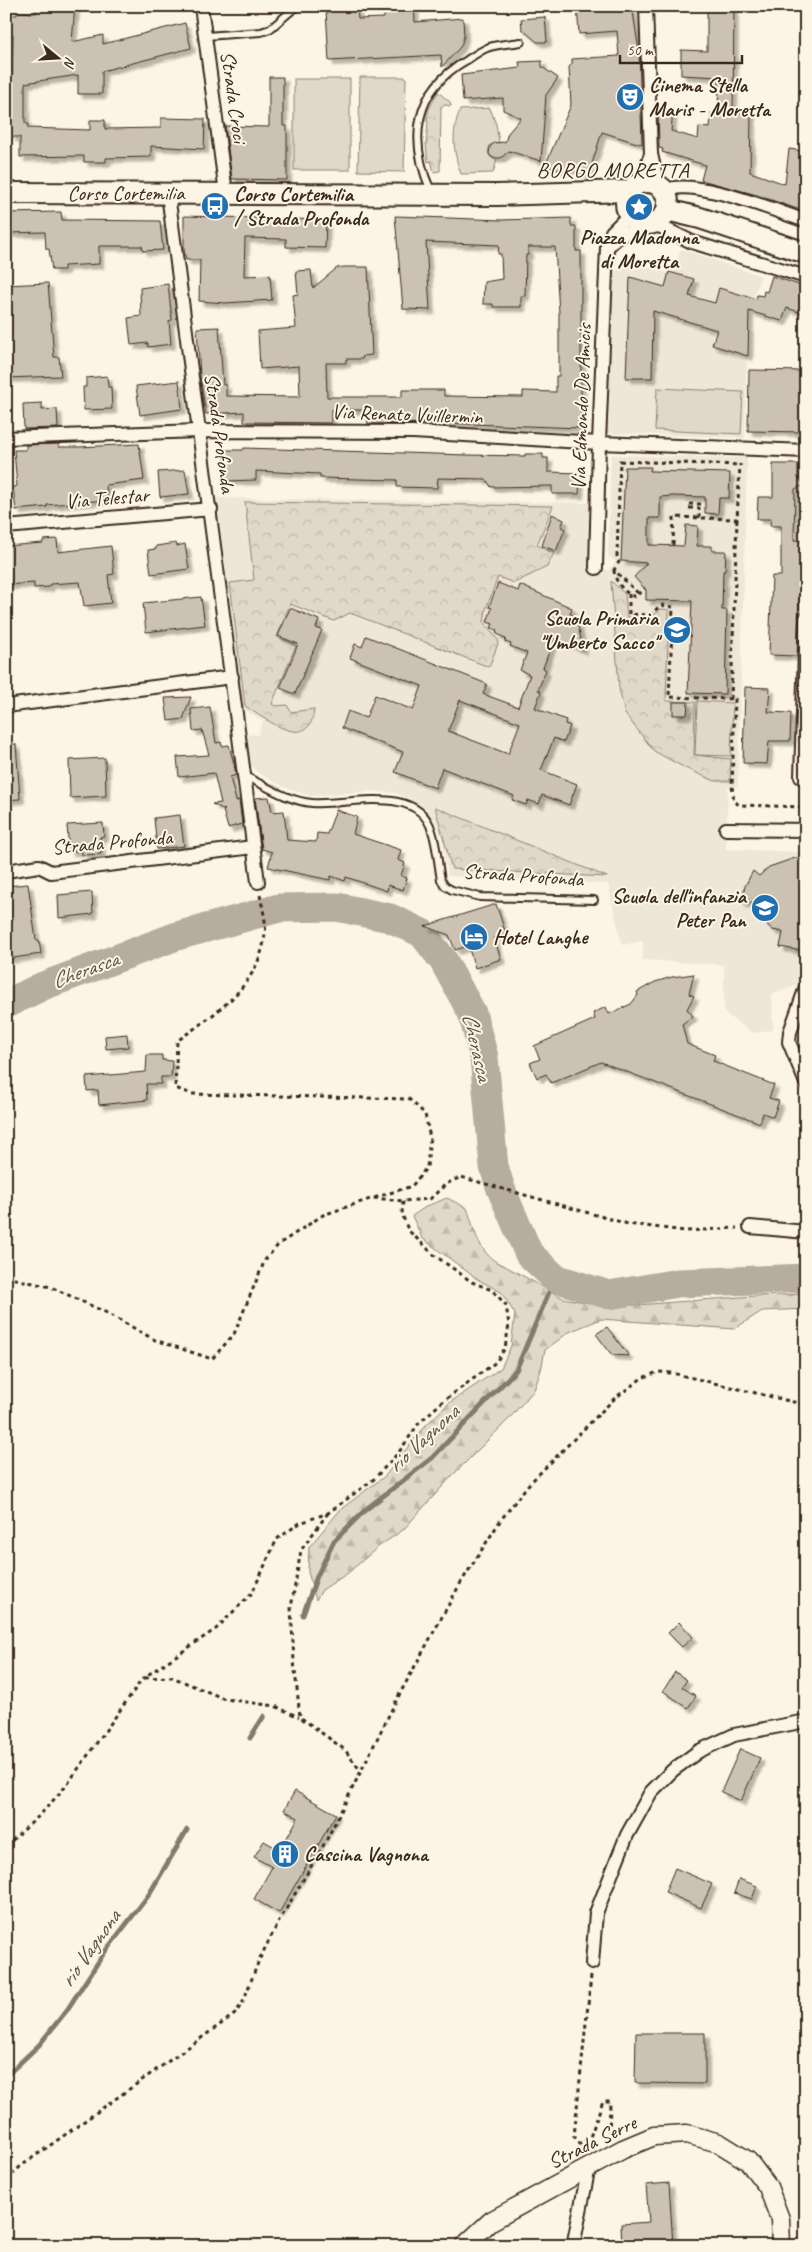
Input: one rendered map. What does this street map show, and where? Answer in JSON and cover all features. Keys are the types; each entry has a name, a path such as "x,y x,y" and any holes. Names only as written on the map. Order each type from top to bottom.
{"main road":[{"name":"Corso Cortemilia","path":"6,193 547,195 586,191 700,218 806,253"},
{"name":"Strada Serre","path":"464,2246 491,2221 622,2148 654,2136 687,2134 720,2143 748,2161 768,2187 780,2218 781,2246"}],"street":[{"name":"Strada Croci","path":"201,6 226,193"},
{"path":"646,6 651,154 646,204"},
{"path":"646,204 651,154"},
{"path":"646,204 672,187 706,189 806,221"},
{"name":"Strada Profonda","path":"168,194 198,431 211,509 258,882"},
{"path":"646,204 692,242 806,277"},
{"name":"Via Edmondo De Amicis","path":"596,568 607,247 612,232 646,204"},
{"name":"Via Renato Vuillermin","path":"6,438 198,431 413,432 599,443 806,450"},
{"name":"Via Telestar","path":"6,527 211,509"},
{"path":"801,777 806,618"},
{"path":"6,706 232,678"},
{"path":"726,829 806,830"},
{"name":"Strada Profonda","path":"6,871 39,866 51,872 253,847"},
{"path":"806,987 790,1032 789,1042 806,1083"},
{"path":"750,1227 806,1232"},
{"path":"592,1963 596,1913 627,1836 651,1792 673,1770 699,1751 734,1735 804,1725"},
{"path":"573,2246 589,2167"}],"lane":[{"path":"206,36 261,32 270,29 297,6"},
{"path":"432,195 421,170 417,141 421,111 434,88 454,67 487,48 521,42"},
{"name":"Strada Profonda","path":"245,776 285,796 310,803 381,799 406,804 416,809 426,819 432,830 441,880 445,886 452,890 480,897 594,900"}],"path":[{"path":"731,699 741,448"},
{"path":"645,588 635,597 629,594 614,579 614,570 619,562 617,556 620,461 740,465"},
{"path":"646,461 646,467"},
{"path":"699,518 699,508 689,508 689,504 705,504"},
{"path":"673,545 674,517 738,519"},
{"path":"596,554 638,594"},
{"path":"629,594 629,614 650,615 661,606 673,606 669,697 735,699 732,786 734,801 739,805 806,807"},
{"path":"6,1277 51,1287 107,1313 155,1340 212,1359 234,1334 265,1260 279,1244 323,1216 412,1186 426,1167 430,1138 425,1114 409,1100 192,1094 175,1088 177,1041 228,1005 243,987 261,956 266,932 258,882"},
{"path":"373,1198 403,1201 430,1199 446,1184 460,1177 628,1224 686,1231 750,1227"},
{"path":"6,1846 40,1815 66,1786 143,1678 216,1629 252,1593 277,1539 300,1523 328,1513 374,1479 399,1452 419,1423 442,1402 496,1362 505,1348 510,1325 506,1305 492,1290 472,1282 434,1255 408,1230 402,1214 403,1201"},
{"path":"6,2180 21,2166 235,2014 243,2002 259,1960 270,1938 326,1841 360,1770 460,1584 500,1521 528,1485 615,1398 642,1378 658,1372 672,1373 806,1405"},
{"path":"300,1717 291,1608 301,1550 328,1513"},
{"path":"143,1678 172,1677 226,1699 275,1706 300,1717 344,1750 360,1770"},
{"path":"592,1963 574,2136 580,2144 590,2137 603,2101 610,2101 608,2157"}],"shaded area":[{"path":"681,249 761,276 748,314 745,438 607,433 613,272 631,261 672,274"},
{"path":"611,455 747,458 738,787 728,787 726,849 806,852 806,970 799,974 799,985 772,994 773,1030 753,1033 724,1013 724,965 643,960 643,941 622,945 608,884 448,876 442,837 435,821 425,808 410,799 395,793 373,791 312,796 291,790 274,782 257,772 250,764 247,736 250,734 258,735 263,721 243,709 217,498 589,503 589,567 609,570 616,562 608,556"}],"green space":[{"path":"360,77 406,77 404,172 358,171"},
{"path":"294,79 350,79 350,170 294,170"},
{"path":"438,92 450,102 451,106 445,105 441,108 440,171 434,172 431,161 428,162 426,145 428,122 426,121 429,109"},
{"path":"490,108 496,124 499,142 490,145 488,152 490,157 497,160 493,173 461,174 454,142 455,126 460,110"},
{"path":"657,388 743,392 741,434 655,430"},
{"path":"245,502 553,506 537,545 554,553 547,567 514,583 498,577 486,609 484,623 499,641 489,667 350,613 334,621 290,604 277,637 296,645 272,704 275,706 287,705 291,712 314,709 311,722 305,729 296,731 275,725 245,706 230,583 254,580"},
{"path":"611,581 625,594 627,617 651,618 661,609 669,610 666,701 695,702 694,755 731,759 730,781 715,781 685,768 654,751 625,714 619,688"},
{"path":"697,701 733,703 731,756 695,755"},
{"path":"435,807 607,877 452,869"},
{"path":"447,1198 467,1208 479,1242 489,1256 496,1262 563,1298 610,1307 806,1294 806,1309 762,1311 734,1329 601,1319 569,1332 545,1350 534,1390 508,1420 451,1477 403,1530 378,1547 348,1573 322,1590 316,1600 308,1572 309,1547 341,1509 385,1476 423,1428 449,1403 501,1368 511,1346 515,1314 501,1292 477,1279 422,1238 412,1216 427,1206"}],"building":[{"path":"43,6 75,6 72,42 103,35 103,44 185,23 191,48 102,71 102,94 78,94 78,75 25,83 25,123 28,123 28,128 90,130 90,120 105,120 105,129 161,128 161,118 205,119 204,149 151,146 151,157 106,158 106,162 84,162 84,156 20,157 20,137 11,137 13,35 6,34 6,15 17,15 17,12 36,13 36,8"},
{"path":"414,6 415,22 463,18 464,36 461,46 442,67 441,55 329,61 326,10 357,9 358,19 384,18 384,8"},
{"path":"577,6 632,6 639,51 642,143 602,132 588,176 569,169 566,171 545,166 571,105 569,67 572,64 572,59 619,56 617,31 579,34"},
{"path":"734,6 733,112 751,113 750,172 785,184 789,149 803,151 803,154 806,154 806,212 757,195 701,180 705,165 662,152 663,149 659,148 658,109 673,110 671,131 698,139 699,127 710,128 711,113 718,114 719,77 681,75 681,50 707,51 707,7"},
{"path":"545,17 547,42 537,42 522,29 521,19"},
{"path":"542,61 542,67 558,78 546,95 541,161 509,151 501,158 493,158 489,154 490,147 494,143 505,142 508,133 521,118 503,110 503,98 463,101 461,75 520,68 519,62"},
{"path":"269,77 283,77 283,126 287,126 287,180 232,179 225,126 269,127"},
{"path":"61,212 62,220 160,221 163,250 143,251 142,246 99,246 99,264 64,266 64,270 52,270 49,249 46,249 45,232 7,233 6,213"},
{"path":"184,216 326,220 325,248 286,247 286,239 245,238 244,276 270,275 272,300 225,303 199,301 200,260 186,260 184,250"},
{"path":"395,216 501,220 571,218 571,226 576,226 576,251 581,251 581,428 444,423 368,424 366,410 331,410 331,423 244,422 244,412 206,414 200,376 197,328 219,327 223,385 226,385 226,396 300,397 299,366 260,369 258,331 296,328 293,295 298,294 296,271 311,270 313,288 337,268 345,267 368,267 372,355 363,356 362,359 346,359 346,363 326,363 327,397 402,397 402,390 444,390 444,396 523,397 523,391 556,392 556,376 559,376 559,313 555,247 528,247 528,255 526,255 525,296 521,296 521,307 493,307 493,304 483,304 484,282 502,279 501,254 498,254 499,245 426,242 430,310 403,309"},
{"path":"669,272 694,279 689,296 715,303 719,288 756,299 757,295 763,296 764,291 767,292 772,276 805,287 802,297 806,301 802,313 787,308 782,321 749,311 748,356 712,345 717,330 653,311 652,378 626,378 630,277 665,287"},
{"path":"48,283 54,357 59,357 61,376 6,378 6,285"},
{"path":"168,284 172,320 169,321 171,344 148,347 148,343 131,345 128,318 141,316 140,288"},
{"path":"749,370 805,371 804,432 748,431"},
{"path":"107,376 108,387 111,387 112,409 84,410 83,387 86,387 86,378"},
{"path":"179,381 182,409 140,415 136,386"},
{"path":"42,403 42,410 57,409 58,428 24,429 23,404"},
{"path":"59,444 59,447 79,447 139,444 144,480 106,485 107,500 47,505 47,507 16,510 13,487 17,486 14,450 26,450 26,445"},
{"path":"244,448 467,455 525,456 525,454 543,454 543,458 548,458 548,472 580,473 579,494 552,494 552,486 491,487 486,479 438,478 437,488 397,487 397,480 320,478 320,474 256,471 256,480 224,481 225,450 243,450"},
{"path":"773,464 798,464 798,478 804,485 795,489 794,540 802,541 797,656 769,655 772,576 781,576 781,526 770,526 771,519 757,519 758,497 773,497"},
{"path":"625,467 651,467 650,471 730,473 729,498 719,498 718,514 705,513 705,497 673,496 660,497 660,518 649,518 649,545 684,546 686,525 698,526 697,546 712,546 712,551 726,551 725,571 723,571 722,610 727,610 725,694 688,693 692,601 646,600 646,590 634,577 647,563 621,561"},
{"path":"185,470 189,494 160,497 158,472"},
{"path":"552,514 564,520 561,527 565,529 556,551 542,546"},
{"path":"57,539 58,552 111,546 114,574 108,575 111,603 84,606 80,582 50,584 49,587 34,588 34,583 6,585 6,546 43,543 43,540"},
{"path":"176,543 177,546 185,544 189,569 151,574 148,550 156,549 156,546"},
{"path":"498,583 518,591 520,585 572,608 570,614 574,616 571,622 578,625 583,650 554,638 543,668 546,670 538,690 541,692 535,708 566,720 565,724 570,726 564,742 554,738 541,770 577,784 569,805 542,795 539,804 528,800 526,805 512,800 514,796 442,768 435,788 395,772 403,752 342,728 348,711 366,718 375,695 413,710 422,686 350,658 355,644 362,647 366,636 487,684 483,694 518,707 530,675 520,670 527,653 510,646 511,644 505,642 506,639 496,633 497,630 491,628 493,624 487,622 492,608 489,607","holes":["460,700 520,723 508,754 448,731"]},
{"path":"201,597 205,625 146,632 143,603"},
{"path":"290,608 319,620 316,628 322,630 295,694 280,688 298,644 278,636"},
{"path":"745,687 770,688 768,712 791,713 790,741 769,741 767,764 743,763"},
{"path":"191,697 183,719 168,721 165,698"},
{"path":"673,702 688,702 687,715 673,715"},
{"path":"210,707 216,743 221,742 222,746 229,745 236,775 230,777 236,801 239,800 242,824 228,828 223,810 225,810 212,804 221,803 214,773 179,777 177,757 209,755 202,730 193,731 191,709"},
{"path":"6,744 16,744 20,799 6,800"},
{"path":"105,758 106,796 70,798 69,760"},
{"path":"269,797 272,812 284,811 287,840 316,842 317,833 327,834 336,810 357,817 353,834 401,850 398,860 405,863 401,876 407,878 403,890 388,885 387,891 346,877 345,881 331,876 330,880 268,867 272,852 262,849 255,798"},
{"path":"180,815 184,846 157,849 154,818"},
{"path":"103,823 104,836 100,837 101,854 82,855 82,851 69,851 67,825"},
{"path":"795,858 806,862 806,946 797,950 780,947 783,932 773,930 765,923 759,913 759,903 741,903 745,886 753,871 759,876 769,867"},
{"path":"28,884 36,940 39,940 41,954 6,959 6,911 9,910 6,886"},
{"path":"92,892 93,914 59,918 58,895"},
{"name":"Hotel Langhe","path":"496,904 506,934 494,938 501,959 475,968 468,946 455,950 449,935 425,926"},
{"path":"694,974 689,994 694,996 687,1009 693,1016 682,1024 687,1044 715,1055 713,1061 774,1085 769,1098 779,1101 773,1117 763,1113 760,1123 601,1062 551,1083 546,1074 537,1078 530,1063 540,1059 534,1046 595,1019 593,1013 606,1007 609,1014 631,1004 638,995 637,992 655,982"},
{"path":"127,1034 128,1047 106,1049 105,1036"},
{"path":"147,1055 162,1055 162,1060 172,1061 171,1077 161,1077 161,1084 146,1084 147,1100 99,1105 98,1090 87,1091 86,1077 146,1072"},
{"path":"607,1327 629,1356 612,1355 596,1334"},
{"path":"679,1622 693,1637 682,1647 668,1633"},
{"path":"675,1672 687,1680 682,1687 696,1696 688,1708 663,1691"},
{"path":"740,1749 760,1758 741,1801 721,1792"},
{"name":"Cascina Vagnona","path":"295,1791 336,1814 279,1913 254,1899 272,1867 254,1857 264,1841 280,1850 298,1818 284,1810"},
{"path":"675,1868 712,1884 701,1908 665,1892"},
{"path":"739,1879 757,1886 752,1899 734,1893"},
{"path":"636,2033 705,2033 705,2084 635,2083"},
{"path":"669,2183 673,2246 622,2246 621,2224 649,2222 646,2185"}],"waterway":[{"name":"Cherasca","path":"6,1004 43,986 177,936 279,908 337,907 390,918 422,933 443,960 472,1013 484,1057 494,1167 501,1189 529,1254 555,1278 609,1295 678,1283 806,1278"},
{"name":"rio Vagnona","path":"303,1615 317,1576 334,1541 365,1510 432,1458 516,1370 555,1278"},
{"path":"250,1738 264,1716"},
{"name":"rio Vagnona","path":"6,2076 39,2045 67,2010 104,1953 148,1896 187,1830"}],"place":[{"name":"Cinema Stella Maris - Moretta","path":"630,97"},
{"name":"Corso Cortemilia / Strada Profonda","path":"215,206"},
{"name":"Piazza Madonna di Moretta","path":"639,207"},
{"name":"Scuola Primaria \"Umberto Sacco\"","path":"677,630"},
{"name":"Scuola dell'infanzia Peter Pan","path":"765,908"},
{"name":"Hotel Langhe","path":"474,937"},
{"name":"Cascina Vagnona","path":"285,1854"}],"district":[{"name":"BORGO MORETTA","path":"613,170"}]}
